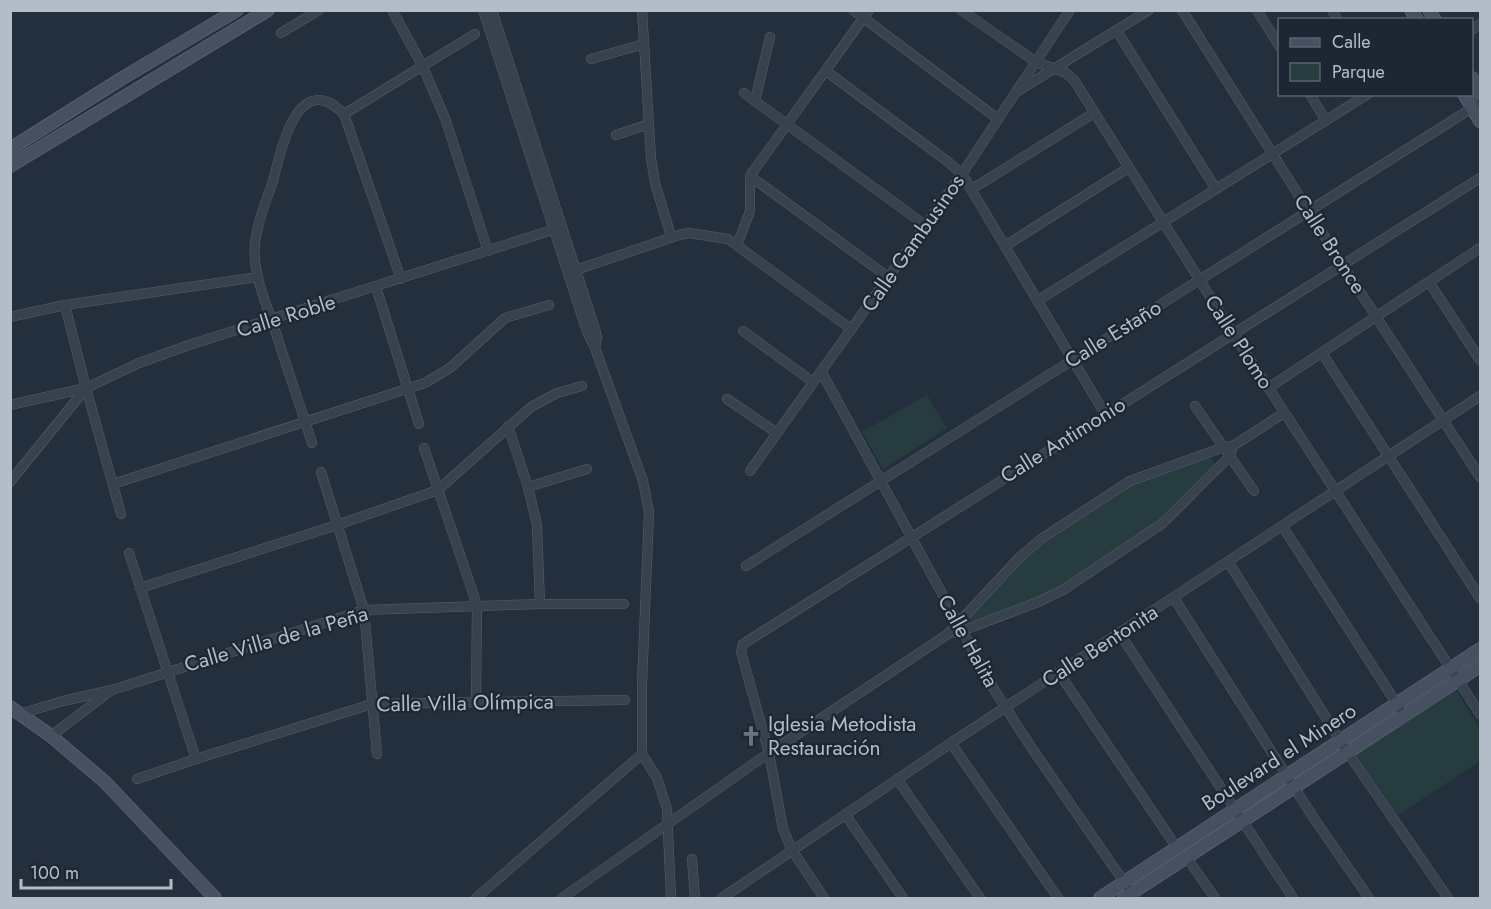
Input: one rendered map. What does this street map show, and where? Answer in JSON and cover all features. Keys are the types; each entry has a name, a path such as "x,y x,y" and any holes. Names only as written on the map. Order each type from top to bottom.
{"street":[{"path":"10,149 237,10"},
{"path":"10,166 268,10"},
{"path":"281,33 319,10"},
{"path":"392,10 422,65 445,118 488,251"},
{"path":"483,10 558,229 576,270 597,337 595,348"},
{"path":"492,10 587,332 595,348 643,481 649,512 642,684 642,754 657,778 667,809 671,898"},
{"path":"642,10 653,171 670,236"},
{"path":"853,10 866,14 998,119"},
{"name":"Calle Plomo","path":"961,10 1036,63 1070,76 1268,388 1480,714"},
{"path":"1016,92 1149,10"},
{"name":"Calle Bronce","path":"1182,10 1480,477"},
{"path":"1257,10 1278,44"},
{"name":"Calle Gambusinos","path":"750,471 962,174 1070,11"},
{"path":"737,245 750,211 750,176 866,14"},
{"path":"1117,31 1216,189"},
{"path":"344,114 475,34"},
{"path":"196,35 205,48"},
{"path":"756,101 770,37"},
{"path":"591,60 644,44"},
{"path":"826,71 962,174 1105,414"},
{"path":"744,93 925,225"},
{"path":"1311,96 1326,121"},
{"path":"1037,301 1365,96"},
{"path":"312,443 258,277 255,255 257,235 290,122 304,106 318,101 330,103 344,114 401,279"},
{"path":"1477,106 1480,121"},
{"name":"Calle Estaño","path":"746,566 1477,106"},
{"path":"972,189 1094,113"},
{"path":"616,135 648,124"},
{"path":"1005,246 1128,168"},
{"path":"750,176 888,277"},
{"name":"Calle Antimonio","path":"769,753 741,652 743,644 1480,178"},
{"name":"Calle Roble","path":"10,405 86,388 139,363 558,229"},
{"path":"576,270 670,236 689,233 728,239 851,329"},
{"path":"1268,388 1480,248"},
{"path":"10,317 65,305 258,277"},
{"path":"1430,282 1480,360"},
{"path":"376,287 419,424"},
{"path":"65,305 122,514"},
{"path":"113,484 408,389 438,377 505,318 549,305"},
{"path":"743,330 813,382"},
{"path":"1322,353 1480,598"},
{"name":"Calle Halita","path":"821,371 959,627 1006,708 1124,882 1131,897"},
{"path":"140,588 438,490 508,426 546,398 582,386"},
{"path":"10,482 86,388"},
{"name":"Calle Bentonita","path":"722,898 951,743 1229,563 1480,396"},
{"path":"727,399 777,433"},
{"path":"1195,406 1229,450 1254,491"},
{"path":"562,898 769,753 959,627 1038,602 1063,590 1163,523 1229,450 1284,412"},
{"path":"508,426 528,487 537,525 540,604"},
{"path":"424,448 477,605 476,702"},
{"path":"959,627 1019,558 1041,539 1130,481 1229,450"},
{"path":"528,487 587,468"},
{"path":"321,472 364,610 377,754"},
{"path":"1283,527 1404,716"},
{"path":"129,553 196,759"},
{"path":"1229,563 1348,753 1448,898"},
{"path":"1174,598 1295,788 1369,898"},
{"name":"Calle Villa de la Peña","path":"15,710 112,690 364,610 477,605 624,604"},
{"path":"1120,634 1293,898"},
{"name":"Boulevard el Minero","path":"1100,898 1480,649"},
{"name":"Boulevard el Minero","path":"1131,897 1480,666"},
{"path":"1059,673 1177,848"},
{"name":"Calle Villa de la Peña","path":"51,736 112,690"},
{"name":"Calle Villa Olímpica","path":"137,779 372,704 625,700"},
{"path":"15,710 51,736 105,782 215,898"},
{"path":"951,743 1058,898"},
{"path":"769,753 783,830 792,850 824,898"},
{"path":"476,898 642,754"},
{"path":"897,779 980,898"},
{"path":"845,814 903,898"},
{"path":"1188,858 1215,898"},
{"path":"693,859 695,898"}],"green space":[{"path":"927,395 947,428 883,469 862,432"},
{"path":"1211,457 1216,466 1169,515 1050,596 977,625 967,618 1030,553 1138,482"},
{"path":"1456,690 1480,729 1480,761 1398,815 1356,755"}],"place":[{"name":"Iglesia Metodista Restauración","path":"751,736"}]}
